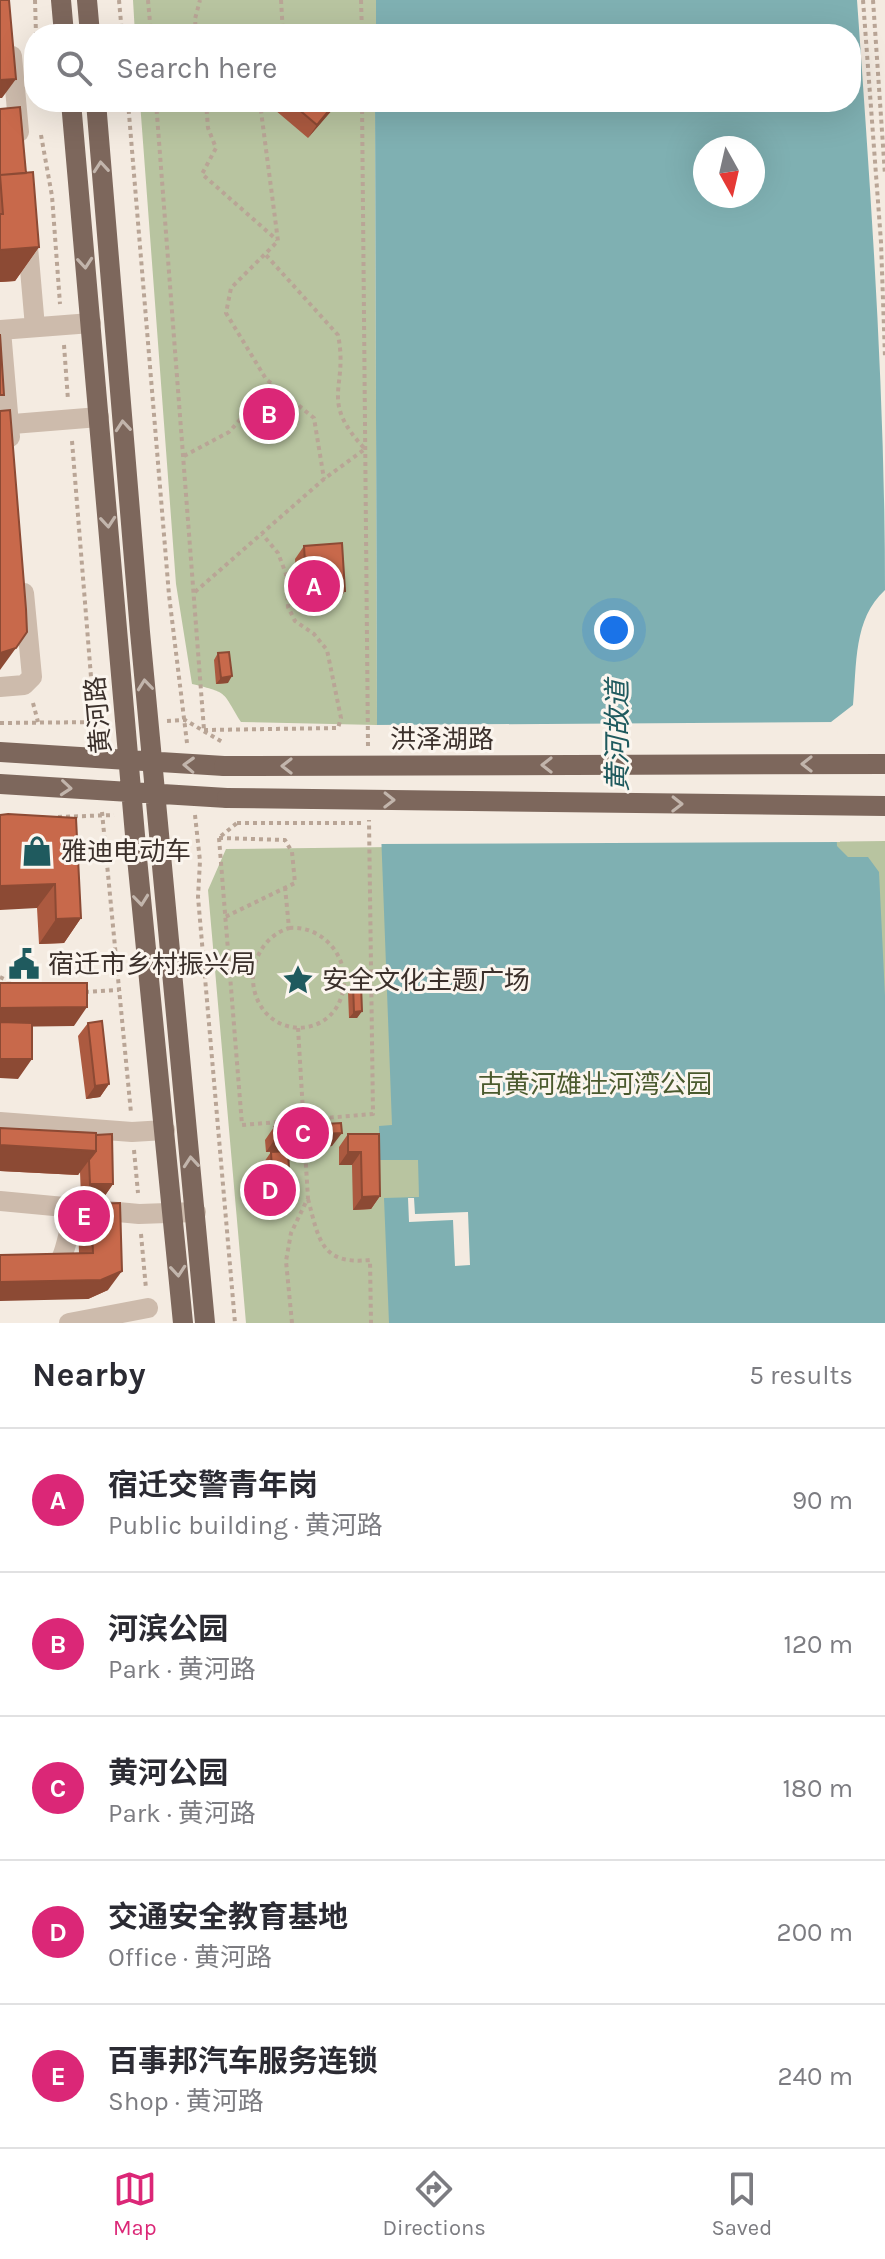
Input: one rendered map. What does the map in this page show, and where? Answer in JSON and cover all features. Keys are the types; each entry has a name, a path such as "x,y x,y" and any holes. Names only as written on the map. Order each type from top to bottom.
{"main road":[{"path":"61,0 63,24"},
{"path":"87,0 89,24"},
{"name":"黄河路","path":"72,112 132,805 183,1323"},
{"name":"黄河路","path":"97,112 205,1323"},
{"name":"洪泽湖路","path":"0,752 224,766 885,764"},
{"path":"0,784 101,792 132,805 156,796 194,809 227,798 885,806"}],"street":[{"path":"10,31 9,123 21,154"},
{"path":"26,217 35,327"},
{"path":"12,456 5,425 0,330 91,323"},
{"path":"5,425 99,417"},
{"path":"0,687 24,685 32,677 22,567"},
{"path":"0,1122 132,1132 165,1130"},
{"path":"0,1201 139,1214 196,1212"},
{"path":"0,1273 50,1271 60,1264 75,1208"},
{"path":"69,1323 148,1308"}],"path":[{"path":"35,0 36,24"},
{"path":"119,0 121,24"},
{"path":"148,0 150,24"},
{"path":"195,24 200,0"},
{"path":"281,0 282,24"},
{"path":"361,0 362,24"},
{"path":"863,0 881,242 885,357"},
{"path":"873,0 885,175"},
{"path":"129,112 169,595 190,765"},
{"path":"157,112 204,730"},
{"path":"207,112 208,128 216,148 202,174 278,241"},
{"path":"261,112 278,241"},
{"path":"362,112 368,758"},
{"path":"40,126 52,196 98,758"},
{"path":"278,241 231,288 226,313 255,365 272,384 314,418 324,479"},
{"path":"265,254 338,335 341,352 335,393 339,416 365,449"},
{"path":"184,456 229,432 272,384"},
{"path":"195,592 324,479 365,449"},
{"path":"204,730 338,728 341,718 327,650 314,634 295,621 288,607 282,564 261,533"},
{"path":"149,721 185,720 222,743"},
{"path":"0,723 125,721"},
{"path":"101,792 148,1308"},
{"path":"44,817 102,815 132,805"},
{"path":"194,809 200,861 198,897 235,1323"},
{"path":"219,838 242,1125 373,1114 369,820"},
{"path":"219,838 237,823"},
{"path":"219,838 285,840 292,852 295,883 225,917"},
{"path":"285,887 289,928"},
{"path":"289,928 308,929 319,934 335,950 344,971 340,1001 322,1023 298,1028 285,1026 265,1012 253,982 259,949 272,936 289,928"},
{"path":"0,977 25,988"},
{"path":"79,992 119,990"},
{"path":"298,1028 308,1198 323,1246 332,1256 347,1262 370,1260 371,1323"},
{"path":"292,1323 286,1261 291,1233 308,1198"}],"green space":[{"path":"133,0 376,0 376,24 134,24"},
{"path":"141,112 375,112 377,725 241,722 224,695 192,684 176,584"},
{"name":"古黄河雄壮河湾公园","path":"885,841 885,1323 246,1323 208,890 226,849"}],"water":[{"path":"376,0 857,0 859,24 376,24"},
{"name":"黄河故道","path":"861,59 880,368 885,590 867,615 858,643 853,705 831,722 837,846 848,857 868,857 879,872 885,996 885,1323 389,1323 384,1198 419,1197 418,1160 380,1160 379,1126 392,1125 377,725 375,112 861,112"}],"pier":[{"path":"837,722 840,842 377,844 373,725"},
{"path":"408,1198 414,1198 415,1214 468,1212 470,1265 455,1266 453,1220 409,1222"}],"building":[{"path":"0,0 9,0 16,79 0,80"},
{"path":"20,107 26,173 0,175 0,109"},
{"path":"302,112 328,112 317,125"},
{"path":"33,172 39,247 0,250 0,214 3,214 0,175"},
{"path":"0,334 4,395 0,395"},
{"path":"10,410 27,632 16,648 0,653 0,411"},
{"path":"342,543 345,591 307,593 304,546"},
{"path":"229,652 232,676 221,678 218,653"},
{"path":"0,815 76,818 81,918 56,919 55,884 0,886"},
{"path":"0,983 87,983 87,1007 0,1008"},
{"path":"353,985 361,985 362,1011 354,1012"},
{"path":"102,1021 109,1084 95,1086 88,1023"},
{"path":"0,1022 32,1023 32,1059 0,1059"},
{"path":"341,1123 342,1133 325,1134 326,1141 296,1143 296,1137 275,1139 274,1127"},
{"path":"0,1128 96,1133 96,1151 0,1145"},
{"path":"112,1134 113,1184 90,1184 89,1160 96,1151 96,1135"},
{"path":"348,1134 379,1134 380,1196 362,1197 361,1152 348,1152"},
{"path":"288,1151 291,1204 274,1205 271,1152"},
{"path":"120,1203 122,1271 101,1280 0,1282 0,1255 93,1253 91,1204"}],"place":[{"name":"河滨公园","path":"269,414"},
{"name":"宿迁交警青年岗","path":"314,586"},
{"name":"雅迪电动车","path":"37,851"},
{"name":"宿迁市乡村振兴局","path":"24,964"},
{"name":"安全文化主题广场","path":"298,980"},
{"name":"黄河公园","path":"303,1133"},
{"name":"交通安全教育基地","path":"270,1190"},
{"name":"百事邦汽车服务连锁","path":"84,1216"}]}
